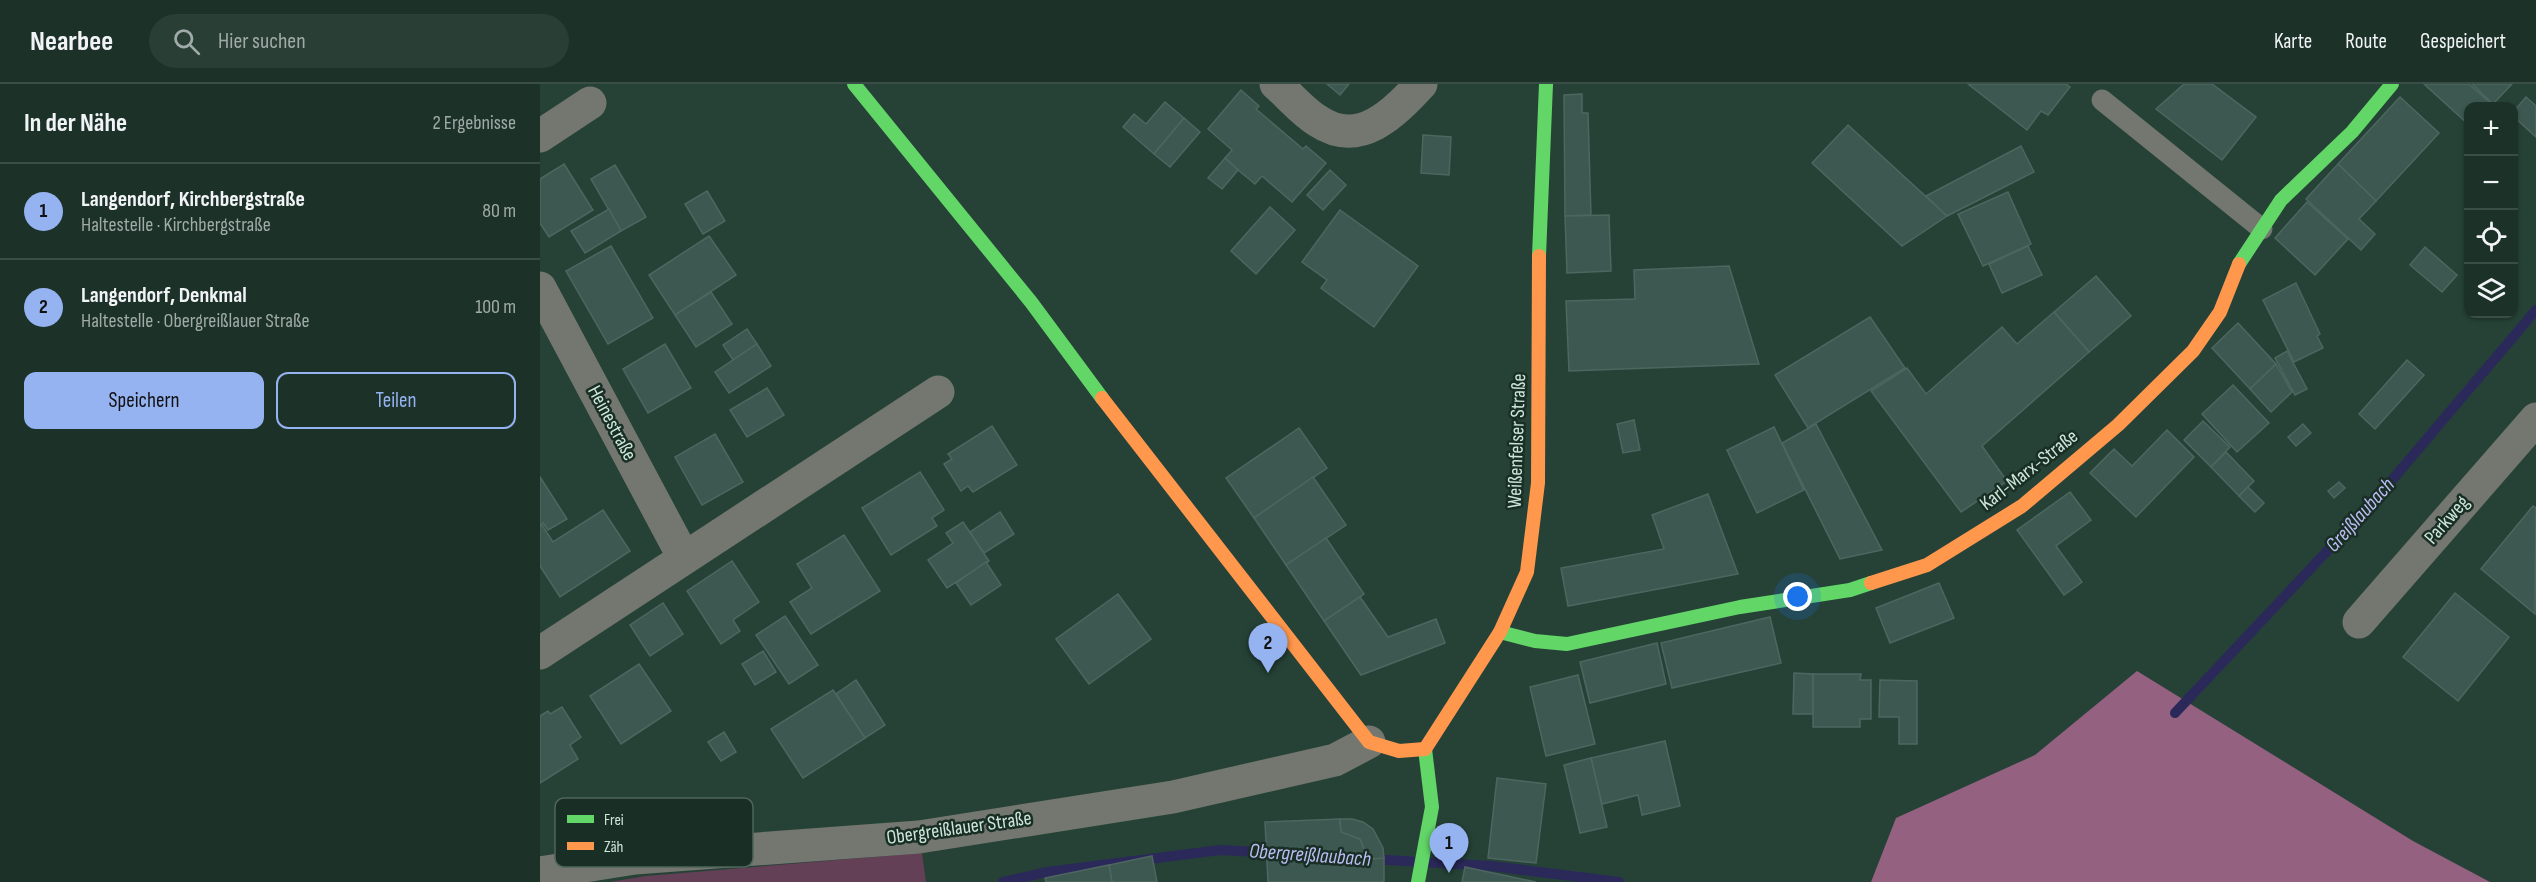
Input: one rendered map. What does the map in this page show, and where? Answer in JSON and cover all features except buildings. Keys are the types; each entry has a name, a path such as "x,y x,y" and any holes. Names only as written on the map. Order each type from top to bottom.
{"street":[{"path":"854,84 1031,302 1130,435 1369,741 1399,751 1425,749 1432,807 1418,882"},
{"path":"1276,84 1318,121 1338,131 1357,130 1390,116 1421,84"},
{"name":"Weißenfelser Straße","path":"1425,749 1500,632 1527,572 1538,483 1539,265 1546,84"},
{"name":"Karl-Marx-Straße","path":"1500,632 1534,641 1567,644 1740,607 1850,590 1927,565 2022,506 2118,425 2193,351 2220,312 2240,263 2281,200 2352,132 2392,84"},
{"path":"540,136 590,103"},
{"name":"Heinestraße","path":"540,288 684,558"},
{"path":"540,653 938,392"},
{"name":"Parkweg","path":"2359,622 2536,419"},
{"name":"Obergreißlauer Straße","path":"753,849 919,837 1173,796 1335,760 1369,741"},
{"name":"Obergreißlauer Straße","path":"540,873 578,867"}],"lane":[{"path":"2102,100 2262,229"}],"shaded area":[{"path":"2137,671 2413,841 2490,882 1871,882 1896,818 2035,755"},
{"path":"922,853 926,882 610,882 646,876"}],"waterway":[{"name":"Greißlaubach","path":"2175,713 2376,499 2536,310"},
{"name":"Obergreißlaubach","path":"1003,882 1047,872 1220,850 1279,853"},
{"name":"Obergreißlaubach","path":"1370,859 1491,866 1619,882"}],"traffic: fast":[{"path":"854,84 1031,302 1102,398"},
{"path":"1539,256 1546,84"},
{"path":"2239,264 2281,200 2352,132 2392,84"},
{"path":"1500,632 1535,641 1567,644 1740,607 1850,590 1871,583"},
{"path":"1418,882 1432,807 1425,749"}],"traffic: slow":[{"path":"1425,749 1500,632 1527,572 1538,483 1539,256"},
{"path":"1871,583 1927,565 2022,506 2118,425 2193,351 2220,312 2239,264"},
{"path":"1102,398 1369,742 1399,751 1425,749"}],"place":[{"name":"Langendorf, Denkmal","path":"1268,673"},
{"name":"Langendorf, Kirchbergstraße","path":"1449,873"}]}
